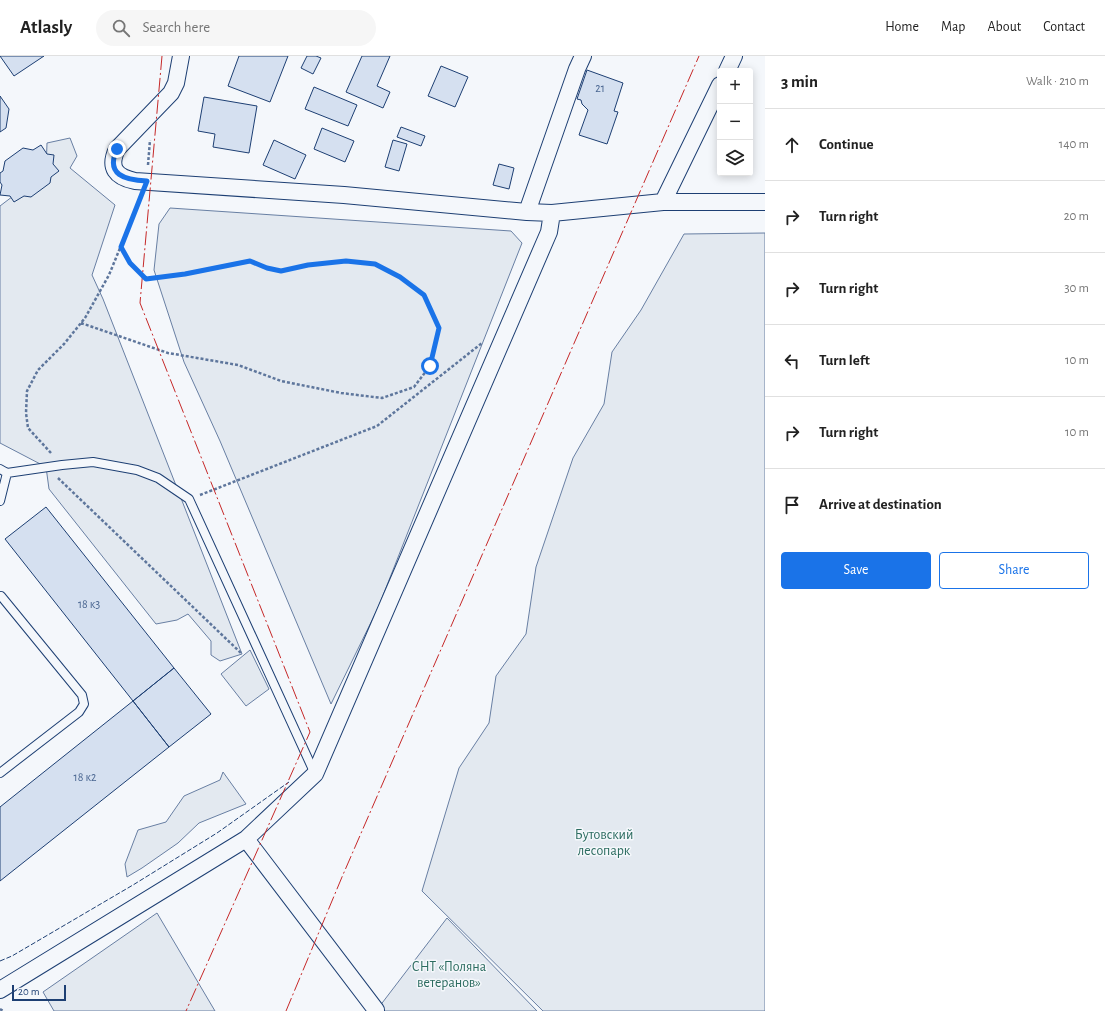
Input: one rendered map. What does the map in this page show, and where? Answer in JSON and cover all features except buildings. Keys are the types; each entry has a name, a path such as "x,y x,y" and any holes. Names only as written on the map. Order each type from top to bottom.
{"street":[{"path":"181,56 173,89 117,149 113,158 114,167 117,172 127,179 344,195 552,213 663,202 765,202"},
{"path":"527,212 577,69 583,56"},
{"path":"728,68 734,56"},
{"path":"663,202 717,91"},
{"path":"0,990 246,839 315,774 550,232 552,213"},
{"path":"246,839 376,1011"}],"lane":[{"path":"0,502 4,471 93,462 137,470 158,478 189,499 315,774"},
{"path":"0,596 82,695 84,704 79,712 0,773"}],"path":[{"path":"62,465 28,428 26,413 27,391 38,370 64,344 85,318 109,275 147,181 152,113"},
{"path":"81,323 168,353 238,364 281,381 347,394 382,398 414,387 430,366 439,328 424,295 400,277 375,264 346,261 308,265 281,271 267,268 250,261 185,274 146,279 130,263 121,247"},
{"path":"189,499 377,426 487,340"},
{"path":"46,467 242,654"}],"green space":[{"path":"70,138 77,156 70,168 115,205 92,275 103,299 242,654 220,661 211,655 211,641 188,614 177,620 156,624 49,489 46,467 0,443 0,206 46,171 47,143"},
{"path":"170,208 511,231 522,243 378,608 331,704 220,441 184,362 154,270 159,224"},
{"name":"Бутовский лесопарк","path":"765,233 765,1011 543,1011 422,891 459,768 489,723 496,676 526,634 536,567 573,458 604,404 612,352 641,310 684,234"},
{"path":"250,650 269,689 246,706 221,674"},
{"path":"223,772 246,804 199,823 178,843 127,877 125,864 138,830 166,822 184,796 220,780"},
{"path":"157,913 215,1011 54,1011 43,992"},
{"name":"СНТ «Поляна ветеранов»","path":"447,918 537,1011 376,1011"}],"fence":[{"path":"0,961 12,956 133,885 217,833 289,782"}],"power":[{"path":"162,56 140,303 310,732 186,1011"},
{"path":"286,1011 342,877 699,56"}],"route":[{"path":"117,149 113,158 114,167 117,172 127,179 147,181 121,247 130,263 146,279 185,274 250,261 267,268 281,271 308,265 346,261 375,264 400,277 424,295 439,328 430,366"}]}
